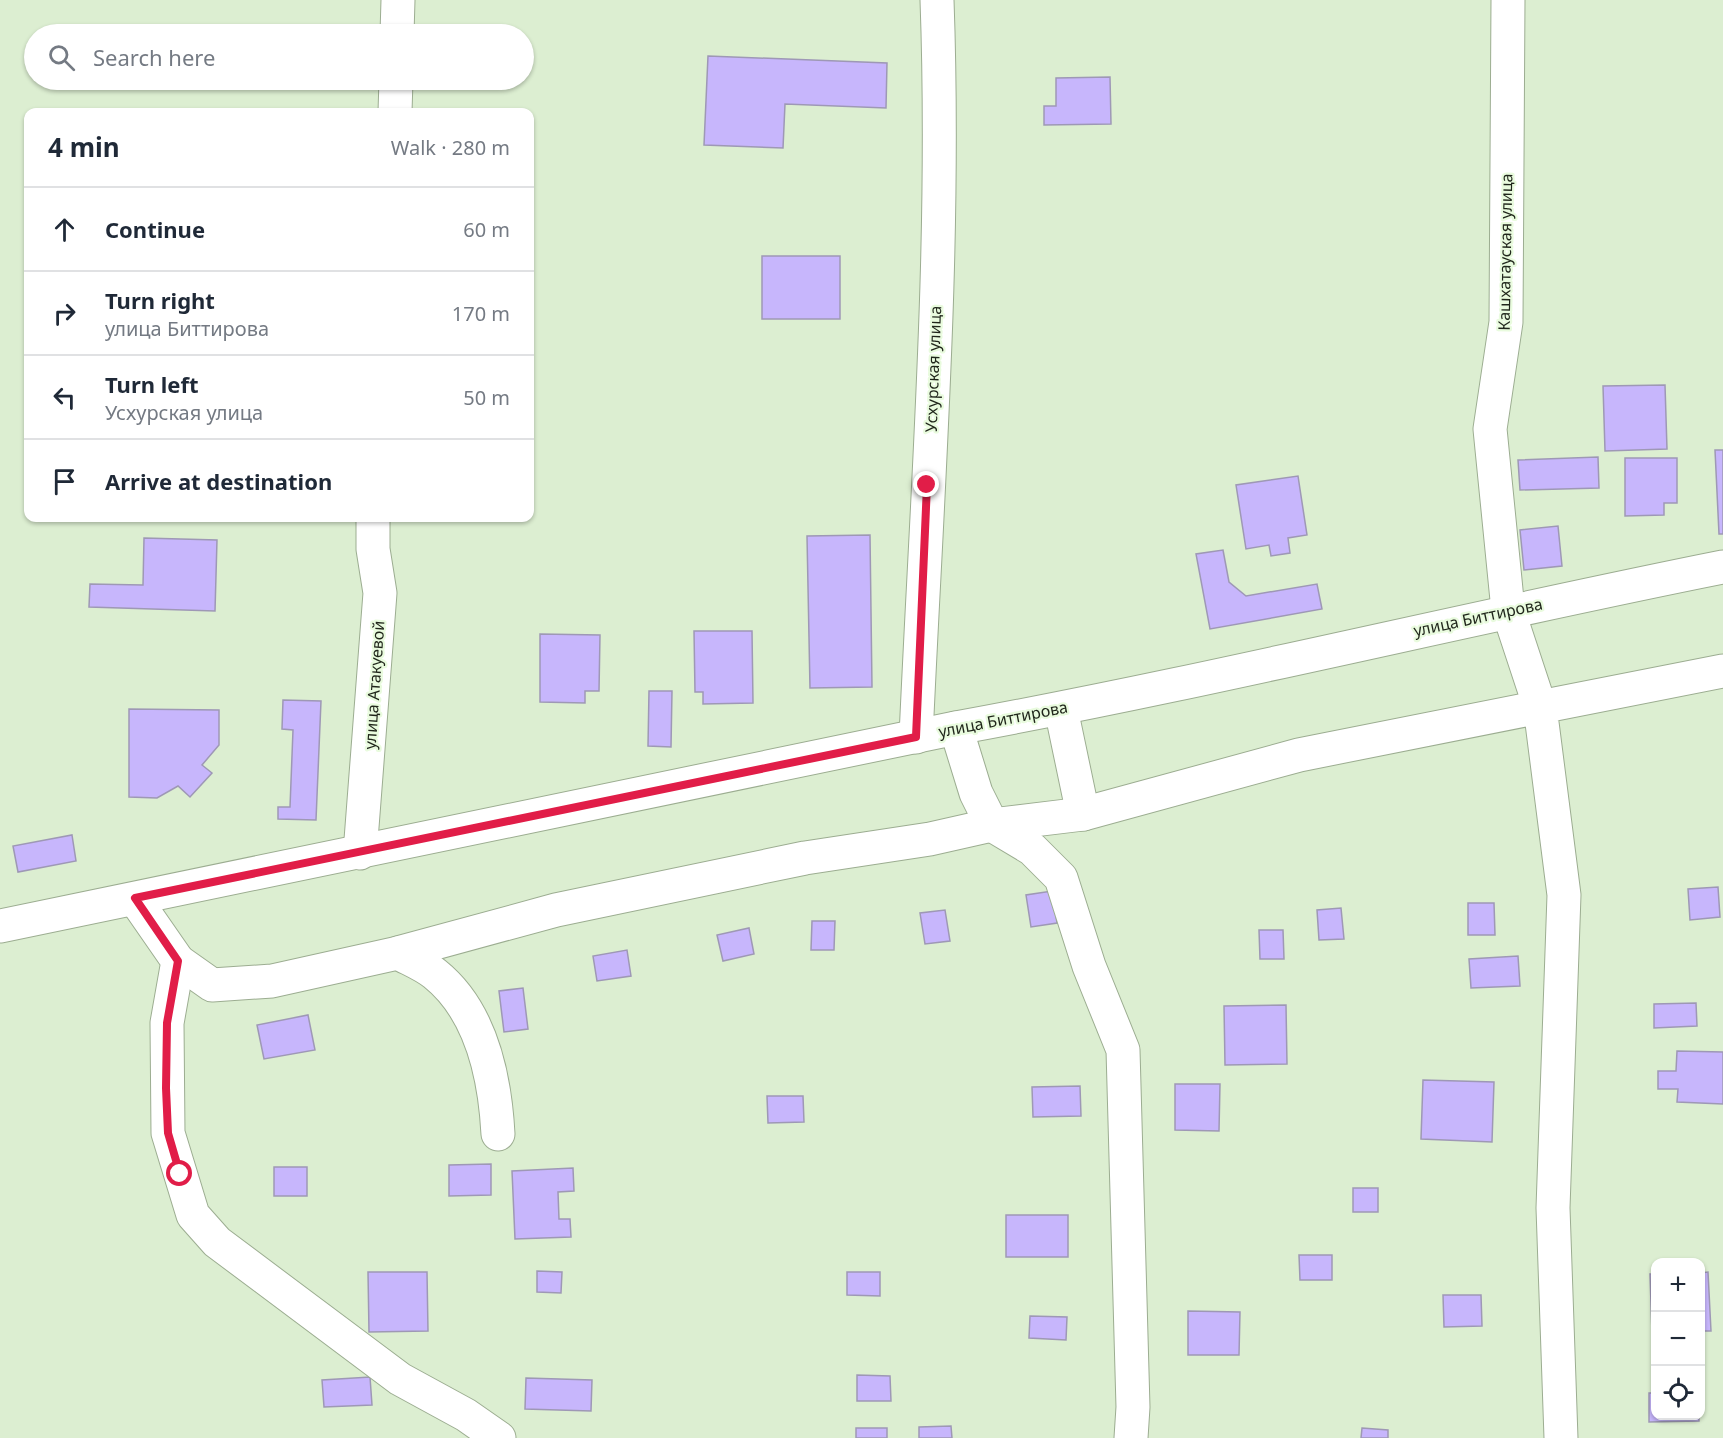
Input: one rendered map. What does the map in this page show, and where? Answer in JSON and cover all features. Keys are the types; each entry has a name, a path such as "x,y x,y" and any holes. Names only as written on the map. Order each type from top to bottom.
{"street":[{"path":"397,24 398,0"},
{"name":"Усхурская улица","path":"916,737 933,402 940,86 937,0"},
{"name":"Кашхатауская улица","path":"1508,0 1506,322 1490,429 1508,610 1540,707 1564,895 1553,1208 1562,1438"},
{"path":"395,108 396,90"},
{"name":"улица Атакуевой","path":"360,853 380,593 373,522"},
{"name":"улица Биттирова","path":"0,926 1061,708 1508,610 1723,567"},
{"path":"135,898 178,961 212,985 272,981 398,953 556,910 805,858 971,832 992,825 1083,814 1299,755 1723,671"},
{"path":"1061,708 1083,814"},
{"path":"956,728 976,793 992,825 1032,849 1060,878 1089,966 1123,1050 1133,1407 1131,1438"},
{"path":"398,953 435,974 466,1013 490,1068 498,1134"},
{"path":"178,961 167,1023 168,1133 193,1215 217,1242 391,1373 466,1415 499,1438"}],"building":[{"path":"708,56 887,63 886,108 785,104 783,148 704,145"},
{"path":"1110,77 1111,124 1044,125 1044,106 1056,106 1056,78"},
{"path":"762,256 840,256 840,319 762,319"},
{"path":"1665,385 1667,449 1605,451 1603,386"},
{"path":"1715,450 1723,450 1723,534 1719,534"},
{"path":"1598,457 1599,488 1520,490 1518,460"},
{"path":"1625,458 1677,458 1677,503 1664,503 1664,515 1625,516"},
{"path":"1298,476 1307,535 1288,538 1290,553 1271,556 1269,545 1246,549 1236,485"},
{"path":"1558,526 1562,566 1524,570 1520,530"},
{"path":"870,535 872,687 810,688 807,536"},
{"path":"144,538 217,540 215,611 89,607 90,584 143,585"},
{"path":"1223,550 1229,582 1246,596 1317,584 1322,609 1210,629 1196,554"},
{"path":"694,631 752,631 753,703 703,704 703,692 695,692"},
{"path":"540,634 600,635 599,691 585,691 585,703 540,702"},
{"path":"649,691 672,691 671,747 648,746"},
{"path":"283,700 321,701 316,820 278,819 278,807 290,807 293,730 282,729"},
{"path":"129,709 219,710 219,745 202,765 212,773 190,797 178,786 157,798 129,797"},
{"path":"72,835 76,861 18,872 13,846"},
{"path":"1718,887 1720,917 1690,920 1688,889"},
{"path":"1052,891 1057,923 1031,927 1026,895"},
{"path":"1468,903 1494,903 1495,935 1468,935"},
{"path":"1341,908 1344,939 1319,940 1317,910"},
{"path":"945,910 950,941 925,944 920,913"},
{"path":"812,921 835,921 834,950 811,950"},
{"path":"749,928 754,954 723,961 717,935"},
{"path":"1259,930 1283,930 1284,959 1260,959"},
{"path":"627,950 631,976 597,981 593,956"},
{"path":"1518,956 1520,986 1471,988 1469,959"},
{"path":"523,988 528,1029 504,1032 499,991"},
{"path":"1696,1003 1697,1026 1654,1028 1654,1004"},
{"path":"1286,1005 1287,1064 1225,1065 1224,1006"},
{"path":"308,1015 315,1050 264,1059 257,1025"},
{"path":"1677,1051 1723,1052 1723,1104 1677,1102 1678,1089 1658,1089 1658,1071 1676,1071"},
{"path":"1423,1080 1494,1082 1492,1142 1421,1139"},
{"path":"1175,1084 1220,1084 1219,1131 1175,1130"},
{"path":"1080,1086 1081,1116 1033,1117 1032,1087"},
{"path":"767,1096 803,1096 804,1122 768,1123"},
{"path":"491,1164 491,1195 449,1196 449,1165"},
{"path":"274,1167 307,1167 307,1196 274,1196"},
{"path":"573,1168 574,1191 558,1192 559,1219 570,1219 571,1237 515,1239 512,1171"},
{"path":"1353,1188 1378,1188 1378,1212 1353,1212"},
{"path":"1006,1215 1068,1215 1068,1257 1006,1257"},
{"path":"1299,1255 1332,1255 1332,1280 1300,1280"},
{"path":"537,1271 562,1272 561,1293 537,1292"},
{"path":"368,1272 427,1272 428,1331 369,1332"},
{"path":"847,1272 880,1272 880,1296 847,1295"},
{"path":"1705,1272 1708,1272 1711,1331 1705,1331"},
{"path":"1443,1295 1481,1295 1482,1326 1444,1327"},
{"path":"1188,1311 1240,1312 1239,1355 1188,1355"},
{"path":"1030,1316 1067,1317 1066,1340 1029,1338"},
{"path":"857,1375 890,1376 891,1401 857,1401"},
{"path":"370,1377 372,1405 324,1407 322,1380"},
{"path":"526,1378 592,1380 591,1411 525,1409"},
{"path":"1649,1393 1651,1393 1651,1420 1699,1420 1699,1421 1649,1422"},
{"path":"951,1426 952,1438 919,1438 919,1427"},
{"path":"856,1428 887,1428 887,1438 856,1438"},
{"path":"1362,1428 1388,1430 1388,1438 1361,1438"}],"route":[{"path":"180,1174 168,1133 166,1088 167,1023 178,961 135,898 916,737 927,485"}]}
